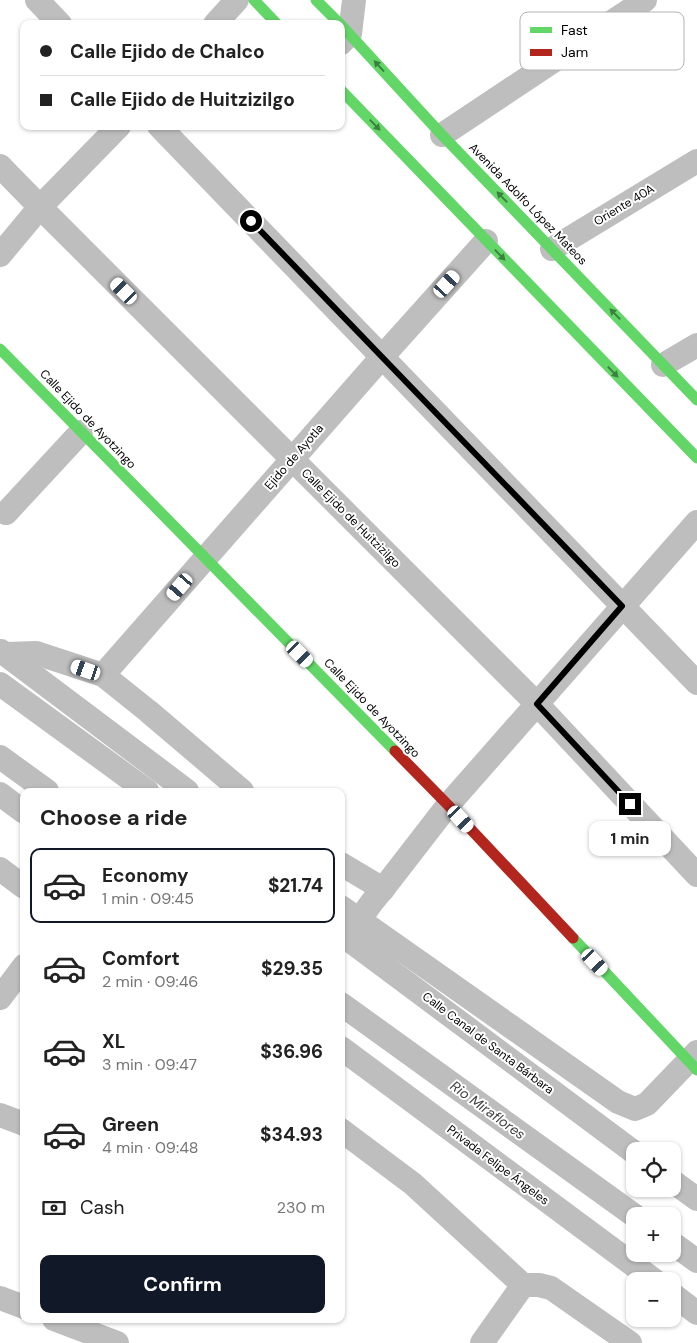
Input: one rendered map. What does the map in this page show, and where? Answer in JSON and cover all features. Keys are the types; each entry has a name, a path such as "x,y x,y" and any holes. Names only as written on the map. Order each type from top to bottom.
{"main road":[{"path":"254,0 273,20"},
{"name":"Avenida Adolfo López Mateos","path":"316,0 333,20"},
{"name":"Avenida Adolfo López Mateos","path":"345,33 697,400"},
{"path":"345,94 697,458"},
{"name":"Calle Ejido de Ayotzingo","path":"0,349 448,805 694,1061"}],"street":[{"path":"37,0 56,20"},
{"path":"219,20 237,0"},
{"path":"345,25 354,0"},
{"path":"619,12 630,4"},
{"path":"442,135 535,70"},
{"path":"0,255 40,207 116,130"},
{"path":"163,130 697,683"},
{"name":"Oriente 40A","path":"552,249 697,161"},
{"name":"Calle Ejido de Huitzizilgo","path":"0,166 537,704 697,875"},
{"name":"Ejido de Ayotla","path":"103,675 486,241"},
{"path":"663,365 697,345"},
{"path":"6,513 81,432"},
{"path":"694,1061 647,1104 635,1109 618,1102 348,926 383,888 448,805 697,522"},
{"path":"3,652 36,653 103,675 238,788"},
{"path":"3,652 184,788"},
{"path":"0,684 143,788"},
{"path":"0,794 20,809"},
{"path":"345,866 383,888"},
{"path":"0,868 20,884"},
{"name":"Calle Canal de Santa Bárbara","path":"348,926 626,1146"},
{"path":"0,998 20,971"},
{"name":"Privada Felipe Ángeles","path":"345,1051 643,1272"},
{"path":"0,1115 20,1122"},
{"path":"345,1133 413,1184 523,1285 539,1285 551,1288 630,1343"},
{"path":"681,1187 697,1199"},
{"path":"482,1343 523,1285"},
{"path":"0,1298 20,1306"},
{"path":"681,1301 697,1313"},
{"path":"66,1323 91,1331 117,1343"}],"waterway":[{"name":"Rio Miraflores","path":"0,757 43,788"},
{"name":"Rio Miraflores","path":"345,1007 626,1210"},
{"name":"Rio Miraflores","path":"681,1249 697,1261"}],"traffic: fast":[{"path":"254,0 273,20"},
{"path":"316,0 336,20"},
{"path":"345,29 442,135 697,400"},
{"path":"345,94 697,458"},
{"path":"0,349 395,751"},
{"path":"573,938 697,1070"}],"traffic: jam":[{"path":"395,751 573,938"}],"route":[{"path":"251,221 622,606 537,704 630,804"}]}
